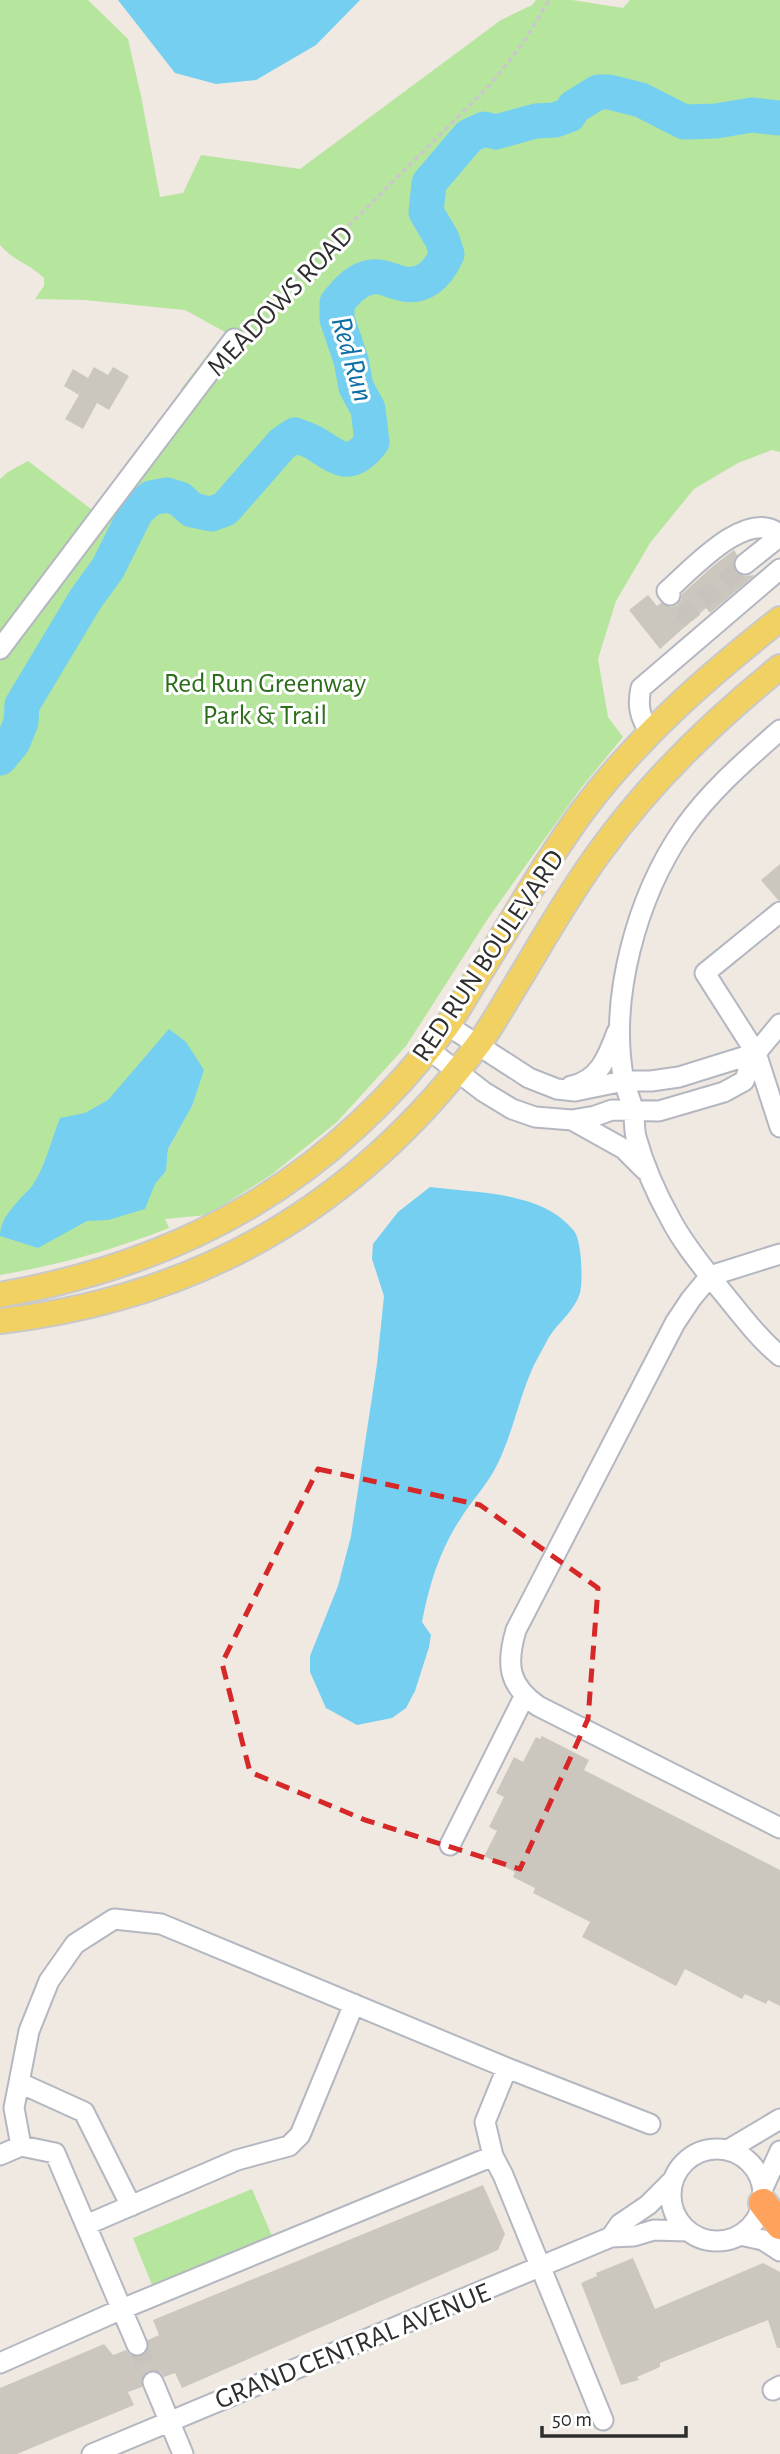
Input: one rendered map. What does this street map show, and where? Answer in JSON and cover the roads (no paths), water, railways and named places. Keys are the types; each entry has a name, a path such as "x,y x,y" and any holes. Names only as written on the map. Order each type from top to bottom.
{"main road":[{"name":"RED RUN BOULEVARD","path":"0,1295 60,1283 132,1262 226,1220 318,1160 397,1086 447,1025 553,854 585,808 624,760 698,687 780,619"},
{"name":"RED RUN BOULEVARD","path":"0,1321 48,1316 139,1294 242,1250 336,1191 373,1160 426,1109 478,1045 599,852 698,738 780,667"}],"street":[{"name":"MEADOWS ROAD","path":"0,649 234,339"},
{"path":"670,595 667,590 734,534 759,527 769,528 780,535 745,564"},
{"path":"650,733 638,704 641,688 698,627 780,569"},
{"path":"780,730 721,785 684,827 671,849 647,895 631,947 621,1025 624,1081 633,1111 635,1135 671,1221 709,1276 755,1333 780,1356"},
{"path":"780,912 705,973 756,1053 780,1127"},
{"path":"428,1049 484,1092 512,1109 535,1117 572,1119 595,1116 612,1110 659,1111 724,1092 744,1081 756,1053 780,1024"},
{"path":"447,1025 528,1077 557,1089 575,1091 624,1081 679,1077 756,1053"},
{"path":"557,1089 578,1085 596,1072 607,1058 621,1025"},
{"path":"572,1119 624,1149 650,1175"},
{"path":"780,1254 709,1276 675,1322 516,1630 511,1648 512,1674 524,1697 780,1828"},
{"path":"450,1845 524,1697"},
{"path":"21,2146 15,2108 29,2031 49,1981 75,1944 114,1919 161,1924 506,2068 650,2124"},
{"path":"86,2225 237,2160 289,2146 300,2135 354,2004"},
{"path":"506,2068 485,2122 493,2156 603,2420"},
{"path":"20,2083 84,2112 131,2206"},
{"name":"GRAND CENTRAL AVENUE","path":"611,2236 620,2224 648,2205 672,2182 679,2168 690,2156 704,2150 728,2150 780,2119"},
{"path":"0,2155 21,2146 55,2153 137,2345"},
{"path":"728,2150 748,2160 758,2173 768,2205"},
{"path":"740,2235 768,2205 780,2151"},
{"path":"0,2363 122,2309 493,2156"},
{"path":"672,2182 670,2197 673,2213 688,2231"},
{"name":"GRAND CENTRAL AVENUE","path":"92,2454 611,2236 634,2236 654,2230 688,2231 709,2241 725,2241 740,2235"},
{"path":"740,2235 763,2240 780,2250"},
{"path":"153,2382 183,2454"}],"water":[{"path":"118,0 360,0 316,45 256,80 216,84 175,73"},
{"path":"169,1029 186,1042 204,1070 192,1106 168,1149 166,1171 155,1184 145,1209 108,1220 87,1221 38,1248 0,1236 7,1215 36,1179 60,1118 85,1113 108,1100"},
{"path":"430,1187 507,1196 545,1208 561,1218 577,1236 581,1287 574,1305 549,1337 534,1365 497,1465 465,1511 441,1555 422,1622 431,1635 415,1691 406,1708 392,1718 357,1725 326,1708 310,1672 310,1656 338,1586 351,1536 377,1364 384,1296 372,1259 373,1244 398,1212"}],"waterway":[{"name":"Red Run","path":"0,758 13,742 21,722 22,705 85,600 108,568 137,510 151,498 167,495 180,499 192,510 211,514 225,509 282,444 295,435 345,459 357,456 372,442 368,409 356,387 351,360 337,319 337,303 354,285 367,278 380,277 408,285 416,284 429,279 439,268 447,254 442,239 426,212 429,183 469,136 484,129 496,132 536,121 555,120 569,115 574,107 598,92 641,100 684,122 716,121 752,115 780,118"}],"tunnel":[{"path":"692,620 686,614 745,564"},
{"path":"137,2345 153,2382"}],"park label":[{"name":"Red Run Greenway Park & Trail","path":"265,698"}]}
